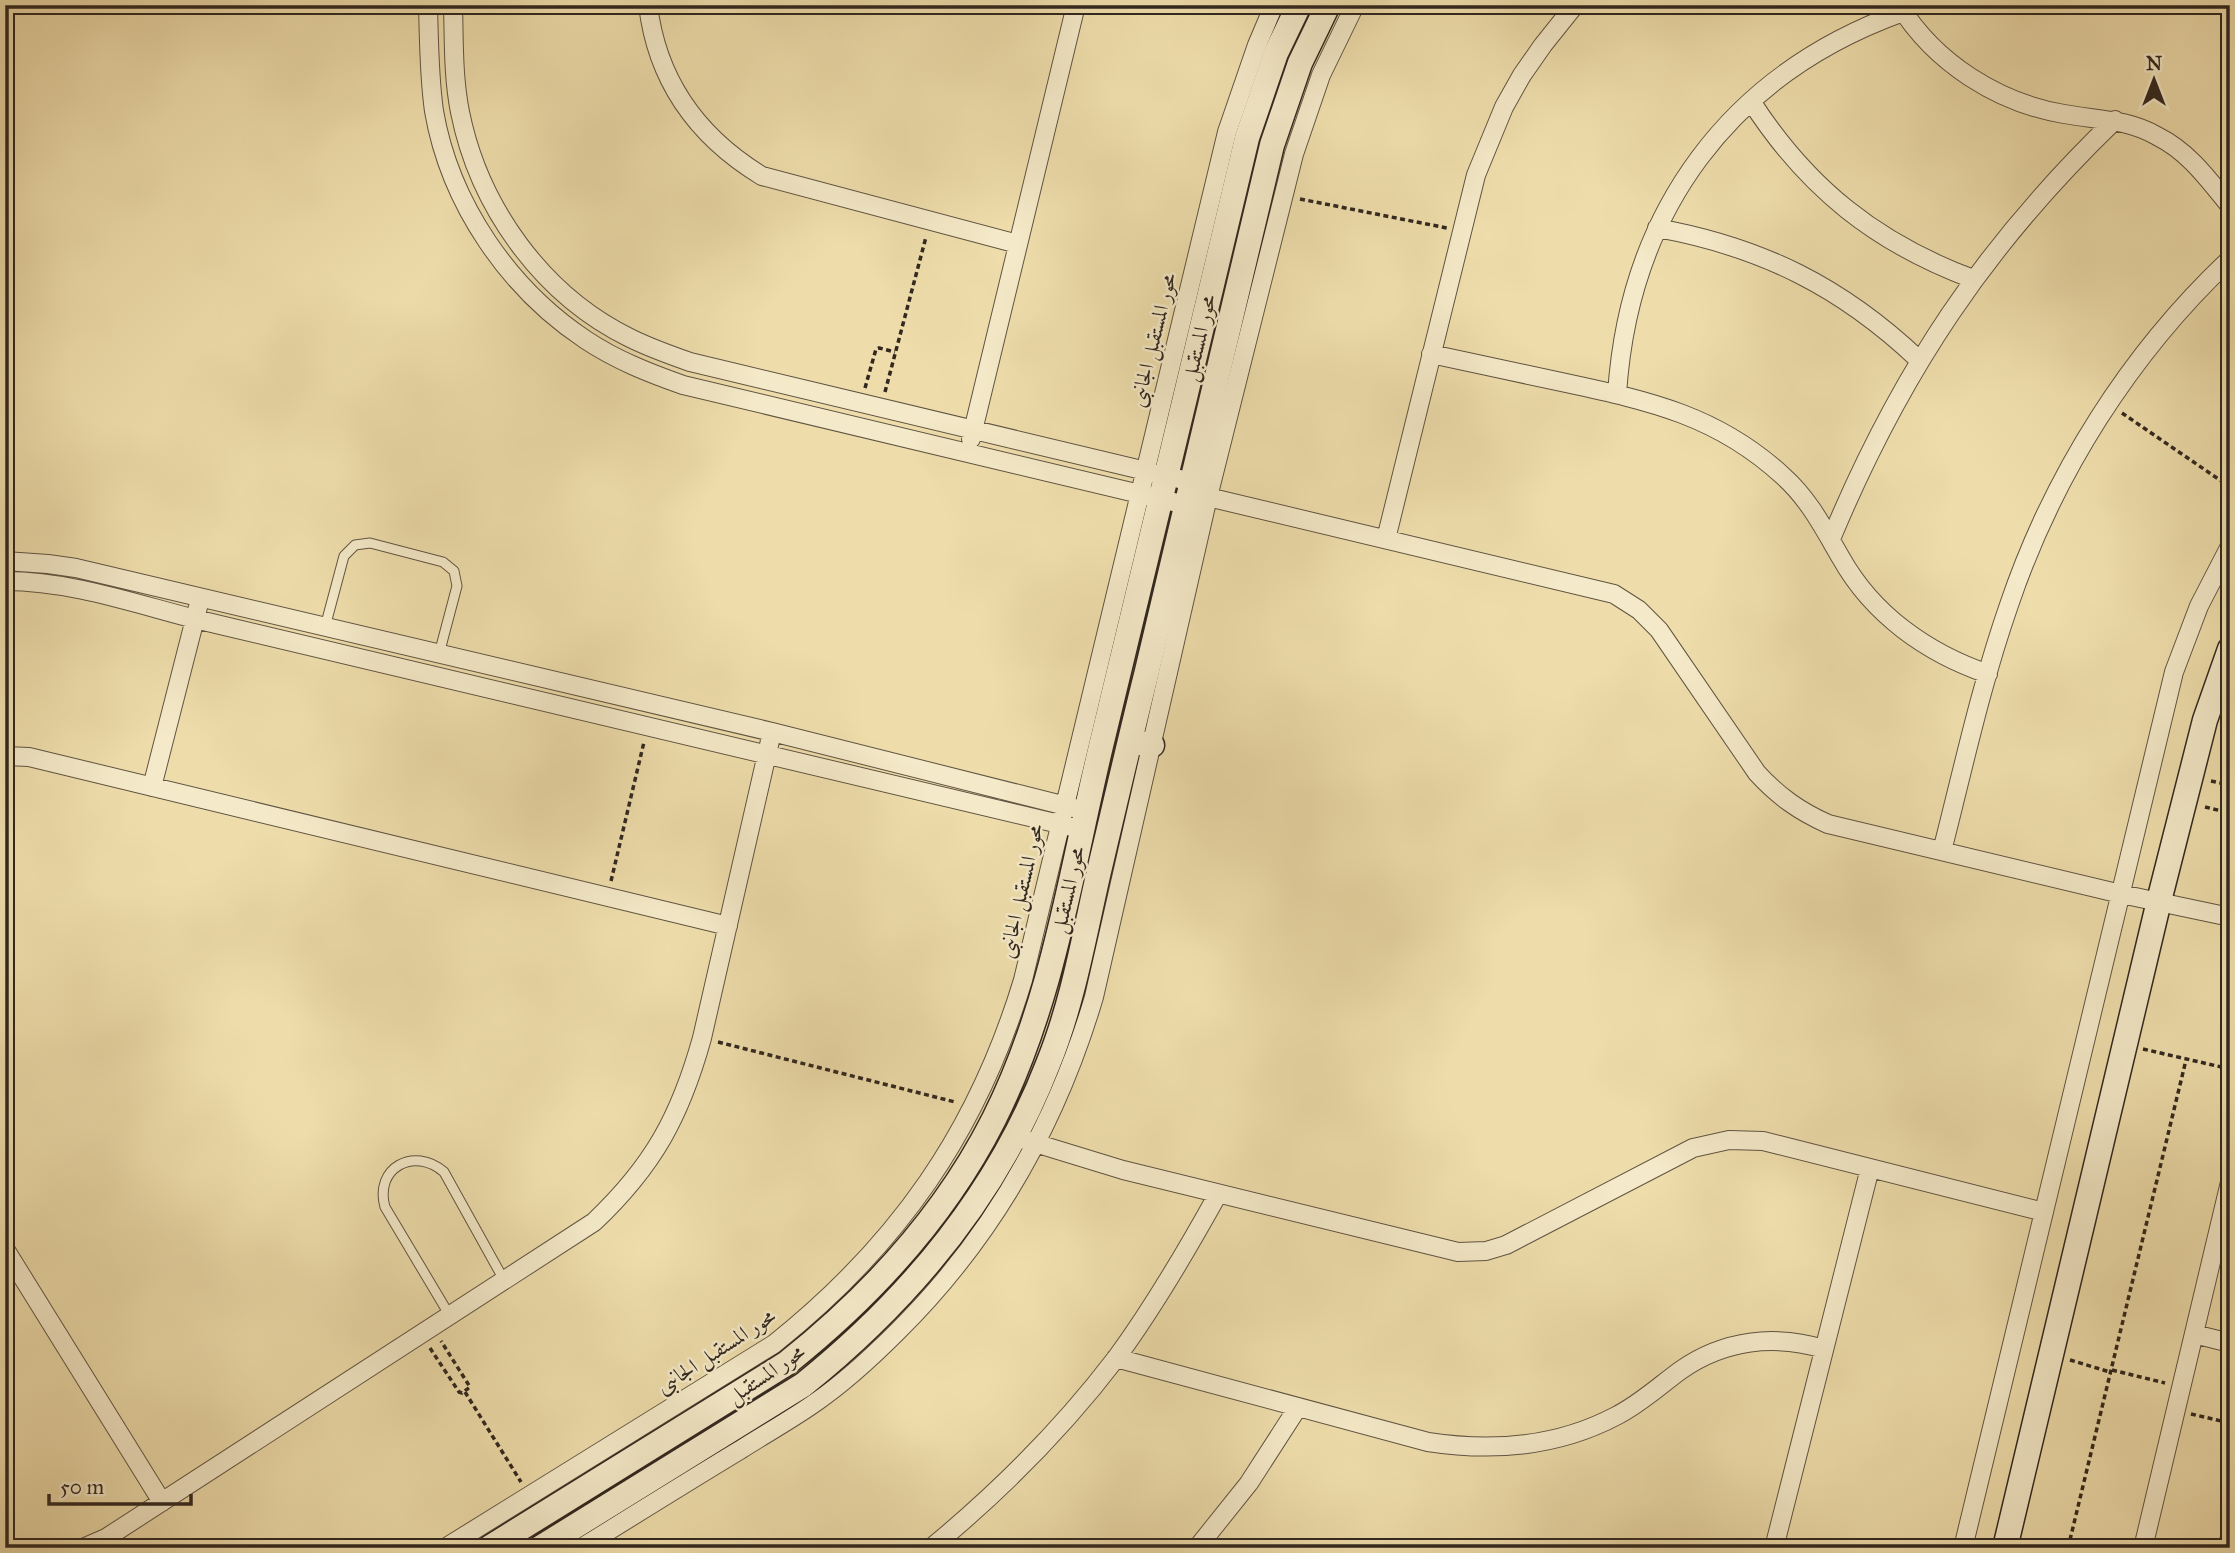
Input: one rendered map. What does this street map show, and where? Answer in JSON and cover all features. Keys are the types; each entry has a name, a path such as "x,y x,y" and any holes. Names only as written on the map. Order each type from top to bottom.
{"street":[{"path":"428,5 430,79 435,114 443,148 470,213 502,262 533,297 587,341 618,359 683,384 968,453 1153,485 1606,592 1639,610 1659,630 1757,773 1779,796 1809,816 1828,824 2121,894 2230,917"},
{"path":"453,5 460,111 478,173 509,231 550,281 601,322 629,338 690,362 974,430 1153,485"},
{"path":"648,5 661,60 680,98 708,135 762,176 1018,244"},
{"path":"968,453 1076,5"},
{"name":"محور المستقبل الجانبى","path":"1153,485 1227,132 1256,45 1275,5"},
{"name":"محور المستقبل","path":"489,1548 787,1363 846,1313 902,1255 952,1189 992,1122 1023,1055 1046,985 1073,818 1153,485 1247,138 1276,53 1299,5"},
{"name":"محور المستقبل","path":"540,1548 589,1539 803,1385 855,1341 894,1303 950,1239 980,1195 1026,1140 1072,992 1110,827 1141,743 1272,145 1300,63 1328,5"},
{"path":"1195,495 1306,114 1327,62 1355,5"},
{"path":"1386,539 1476,175 1504,107 1543,45 1575,5"},
{"path":"1617,394 1628,309 1639,273 1657,228 1698,160 1723,129 1781,76 1822,48 1901,8 1913,28 1931,46 1960,70 1992,90 2038,109 2115,120 2145,130 2173,144 2190,157 2230,206"},
{"path":"1751,101 1788,153 1842,206 1885,238 1913,254 1973,279"},
{"path":"1831,539 1871,447 1919,360 1973,279 2054,181 2115,120"},
{"path":"1657,228 1722,242 1774,261 1814,280 1869,316 1919,360"},
{"path":"1942,851 2009,603 2037,534 2070,468 2108,404 2162,333 2230,259"},
{"path":"1431,354 1659,404 1687,414 1739,441 1784,476 1804,497 1841,559 1883,612 1942,656 1988,674"},
{"path":"1963,1548 2174,672 2199,607 2230,546"},
{"path":"5,561 76,568 772,732 1073,818"},
{"path":"5,581 75,588 767,755 1110,827"},
{"path":"152,787 201,598"},
{"path":"2005,1548 2159,901 2205,720 2230,649"},
{"path":"83,1548 106,1538 594,1223 636,1178 654,1154 678,1111 692,1076 772,732"},
{"path":"1141,743 1094,998 1070,1072 1026,1140 1123,1170 1217,1194 1445,1250 1472,1253 1506,1245 1693,1148 1729,1140 1763,1141 2044,1212"},
{"path":"5,756 29,757 727,926"},
{"name":"محور المستقبل الجانبى","path":"445,1548 774,1344 812,1313 858,1269 910,1209 947,1154 992,1069 1013,1014 1073,818"},
{"path":"1771,1545 1870,1168"},
{"path":"931,1548 999,1489 1036,1451 1116,1358 1166,1284 1217,1194"},
{"path":"2143,1548 2228,1194"},
{"path":"5,1249 162,1502"},
{"path":"2194,1334 2230,1343"},
{"path":"1116,1358 1428,1442 1455,1446 1508,1447 1563,1437 1616,1416 1641,1402 1694,1362 1729,1346 1767,1340 1806,1344 1824,1349"},
{"path":"1197,1548 1249,1483 1298,1407"}],"lane":[{"path":"325,627 344,556 355,545 370,543 443,562 454,571 457,586 439,654"},
{"path":"450,1316 385,1207 385,1182 389,1174 402,1163 420,1160 437,1166 444,1172 504,1280"}],"path":[{"path":"1284,195 1461,231"},
{"path":"881,408 930,220"},
{"path":"861,403 876,349 895,352"},
{"path":"2108,404 2230,487"},
{"path":"607,897 648,726"},
{"path":"702,1038 974,1107"},
{"path":"2125,1045 2230,1069"},
{"path":"2068,1548 2186,1060"},
{"path":"427,1330 470,1387 465,1392 459,1392 427,1330"},
{"path":"2051,1355 2181,1387"},
{"path":"465,1392 530,1495"},
{"path":"2175,1410 2230,1423"},
{"path":"2219,1548 2230,1502"}]}
